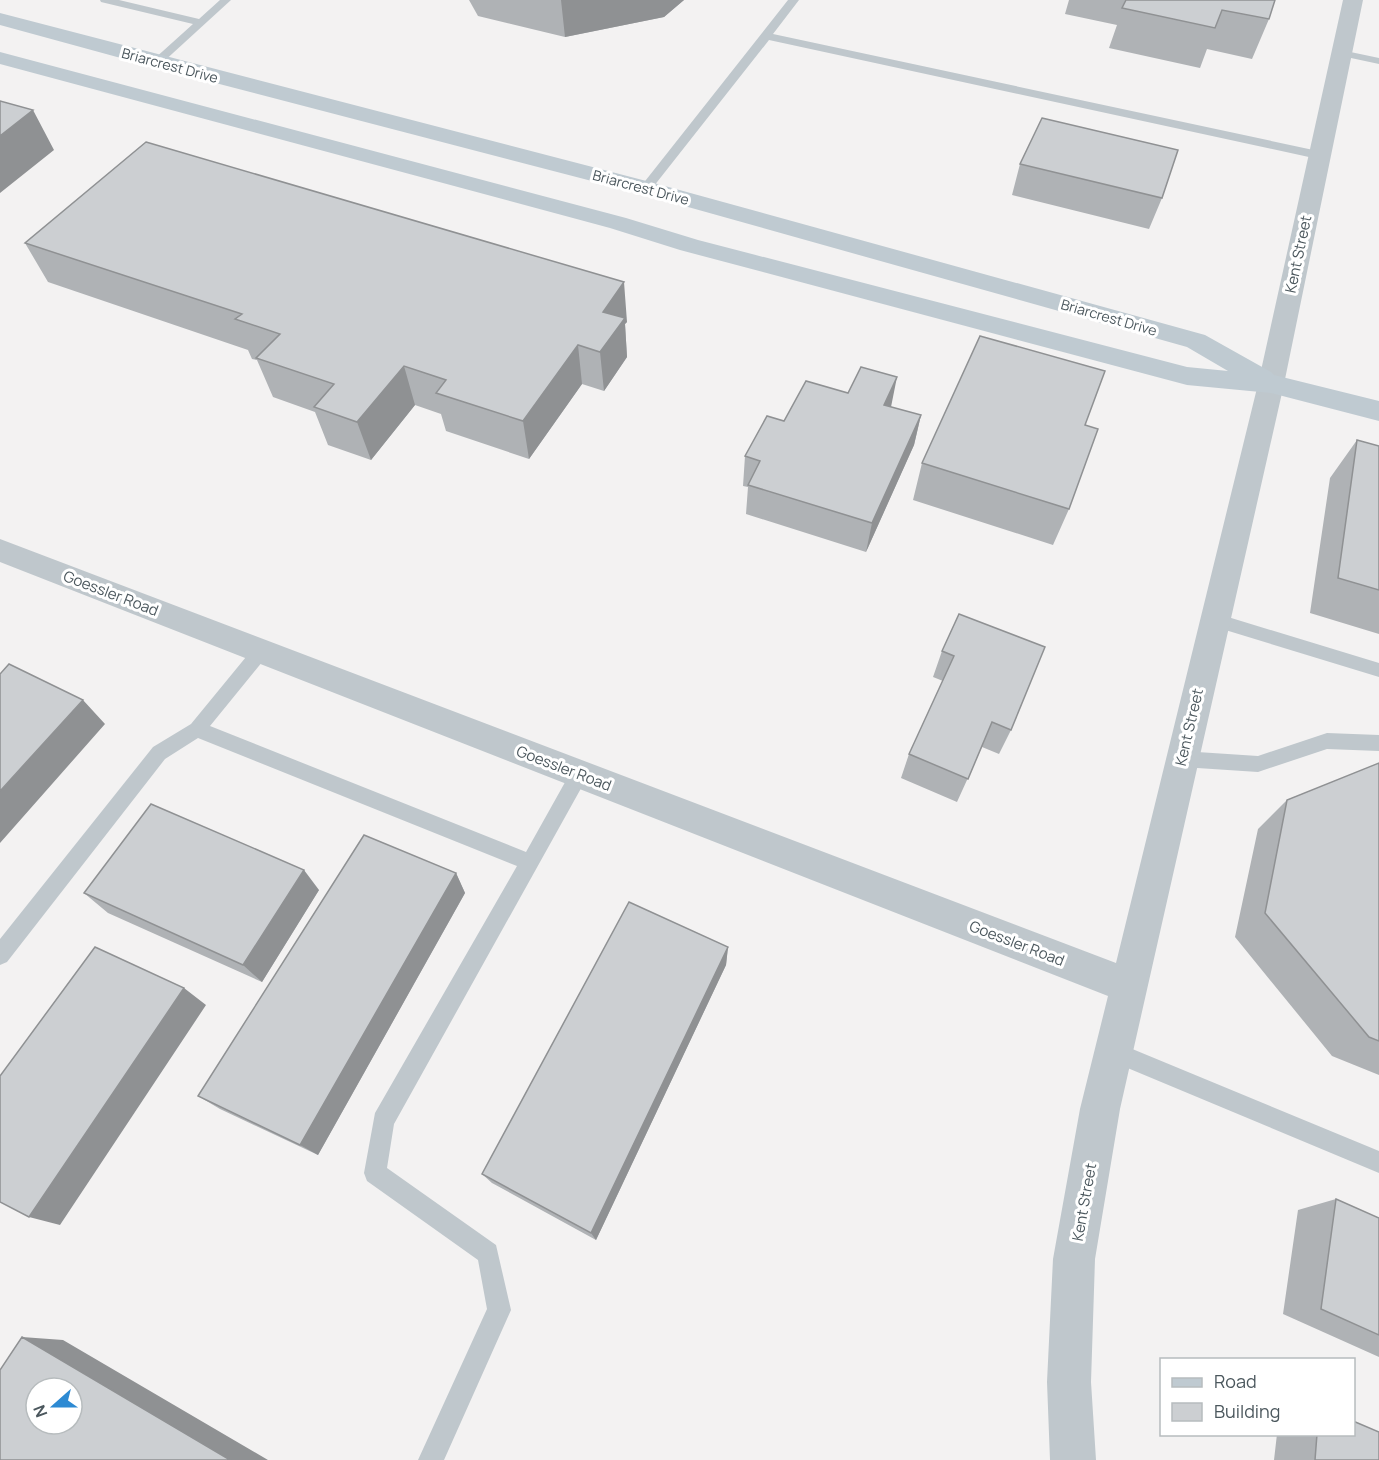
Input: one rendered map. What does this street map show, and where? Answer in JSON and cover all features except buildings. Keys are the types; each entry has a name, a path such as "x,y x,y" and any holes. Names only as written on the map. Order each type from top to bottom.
{"main road":[{"name":"Briarcrest Drive","path":"0,19 157,62 646,188 1196,341 1271,384"},
{"name":"Briarcrest Drive","path":"0,58 618,223 701,248 1187,376 1271,384 1379,411"},
{"path":"125,91 157,62"}],"street":[{"name":"Kent Street","path":"1073,1460 1069,1382 1074,1259 1100,1109 1271,384 1353,0"},
{"name":"Goessler Road","path":"0,550 1128,986"}],"lane":[{"path":"105,0 199,22"},
{"path":"157,62 226,0"},
{"path":"646,188 794,0"},
{"path":"766,36 1318,156"},
{"path":"1341,53 1379,61"},
{"path":"1215,620 1379,670"},
{"path":"0,955 159,753 197,729 261,651"},
{"path":"197,729 529,862"},
{"path":"1182,759 1258,764 1327,741 1379,742"},
{"path":"431,1460 499,1310 488,1253 375,1173 383,1121 580,774"},
{"path":"1113,1052 1379,1162"}]}
